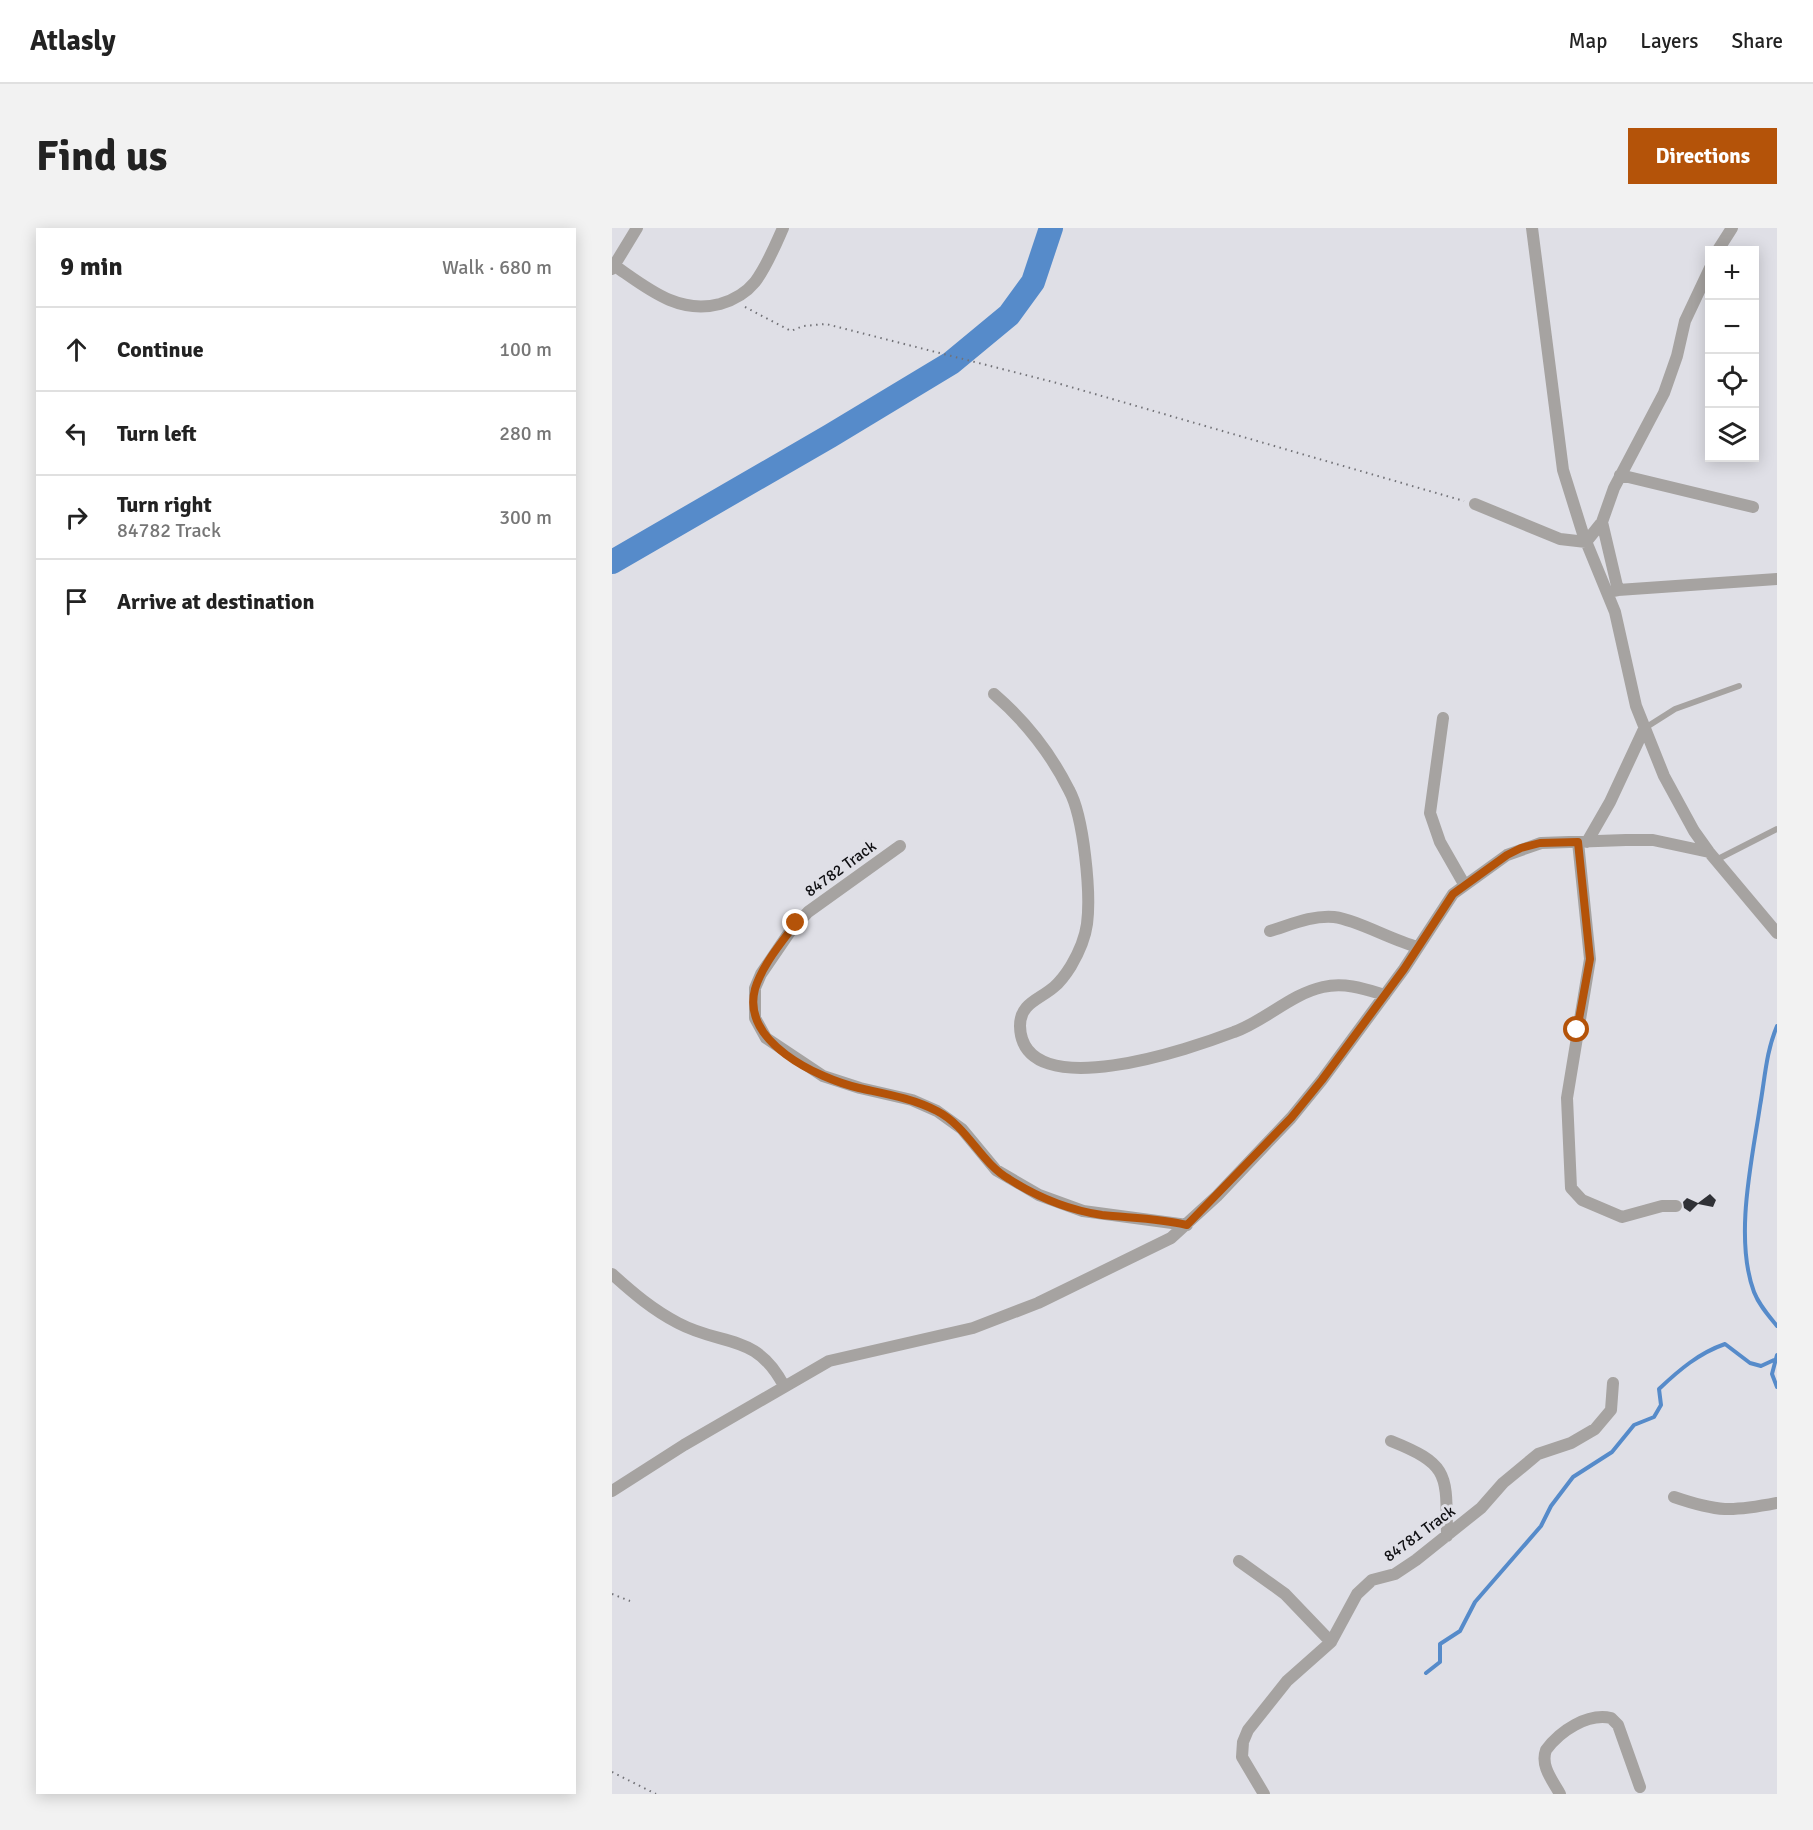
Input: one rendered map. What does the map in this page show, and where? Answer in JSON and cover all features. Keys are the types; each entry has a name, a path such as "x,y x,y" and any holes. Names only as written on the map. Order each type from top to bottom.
{"street":[{"path":"637,228 613,267 673,302 704,308 732,300 755,281 783,228"},
{"path":"1532,228 1563,470 1586,542 1613,591"},
{"path":"1721,246 1732,228"},
{"path":"1586,542 1602,522 1620,475 1664,393 1677,356 1685,321 1705,279"},
{"path":"1620,475 1753,507"},
{"path":"1475,504 1560,539 1586,542"},
{"path":"1602,522 1630,685 1644,729 1679,806 1712,856 1777,933"},
{"path":"1613,591 1777,579"},
{"path":"994,694 1022,720 1070,791 1078,815 1087,883 1089,911 1080,948 1062,979 1026,1005 1022,1014 1021,1034 1031,1052 1052,1064 1101,1068 1161,1057 1235,1032 1307,992 1322,987 1346,985 1385,995"},
{"path":"1443,718 1430,813 1440,842 1464,884"},
{"path":"1644,729 1610,802 1582,842 1590,959 1567,1098 1571,1188 1576,1197 1622,1217 1662,1206 1676,1206"},
{"path":"612,1491 784,1386 842,1356 918,1343 973,1328 1020,1311 1157,1246 1187,1225 1291,1118 1385,995 1448,900 1464,884 1521,848 1540,843 1653,840 1712,856"},
{"name":"84782 Track","path":"900,846 808,912 789,933 761,974 755,988 755,1018 766,1038 823,1076 860,1088 912,1100 937,1111 962,1129 996,1170 1039,1196 1083,1211 1187,1225"},
{"path":"1270,931 1303,921 1331,917 1344,919 1387,938 1418,947"},
{"path":"612,1274 636,1296 680,1324 722,1336 755,1350 771,1364 784,1386"},
{"name":"84781 Track","path":"1263,1792 1242,1757 1243,1742 1248,1730 1287,1682 1331,1642 1351,1604 1365,1586 1379,1577 1403,1570 1447,1536 1538,1454 1571,1443 1595,1429 1611,1410 1613,1383"},
{"path":"1390,1441 1424,1455 1437,1466 1445,1486 1447,1536"},
{"path":"1674,1497 1717,1511 1777,1503"},
{"path":"1239,1562 1285,1594 1331,1642"},
{"path":"1560,1794 1547,1770 1544,1756 1546,1750 1576,1724 1594,1717 1611,1718 1618,1725 1640,1787"}],"lane":[{"path":"1644,729 1675,709 1739,686"},
{"path":"1712,856 1777,829"}],"path":[{"path":"732,300 791,331 803,326 826,324 1057,383 1475,504"},
{"path":"612,1594 630,1601"},
{"path":"612,1772 656,1794"}],"building":[{"path":"1710,1194 1716,1200 1713,1207 1698,1204 1690,1212 1684,1208 1683,1202 1687,1198 1698,1203"}],"waterway":[{"path":"612,562 951,363 1009,315 1033,282 1051,228"},
{"path":"1777,1026 1766,1065 1749,1174 1745,1224 1748,1271 1754,1292 1761,1306 1777,1326"},
{"path":"1426,1673 1440,1662 1440,1644 1460,1631 1475,1602 1541,1526 1551,1506 1573,1477 1612,1452 1634,1425 1654,1417 1661,1405 1659,1389 1698,1357 1725,1344 1750,1363 1761,1366 1774,1360"},
{"path":"1777,1355 1772,1374 1777,1387"}],"route":[{"path":"796,923 761,974 755,988 753,1002 755,1018 766,1038 823,1076 844,1084 912,1100 937,1111 962,1129 996,1170 1007,1178 1039,1196 1068,1207 1102,1215 1163,1220 1187,1225 1291,1118 1322,1080 1404,969 1453,894 1507,855 1531,845 1578,842 1590,959 1577,1030"}]}
